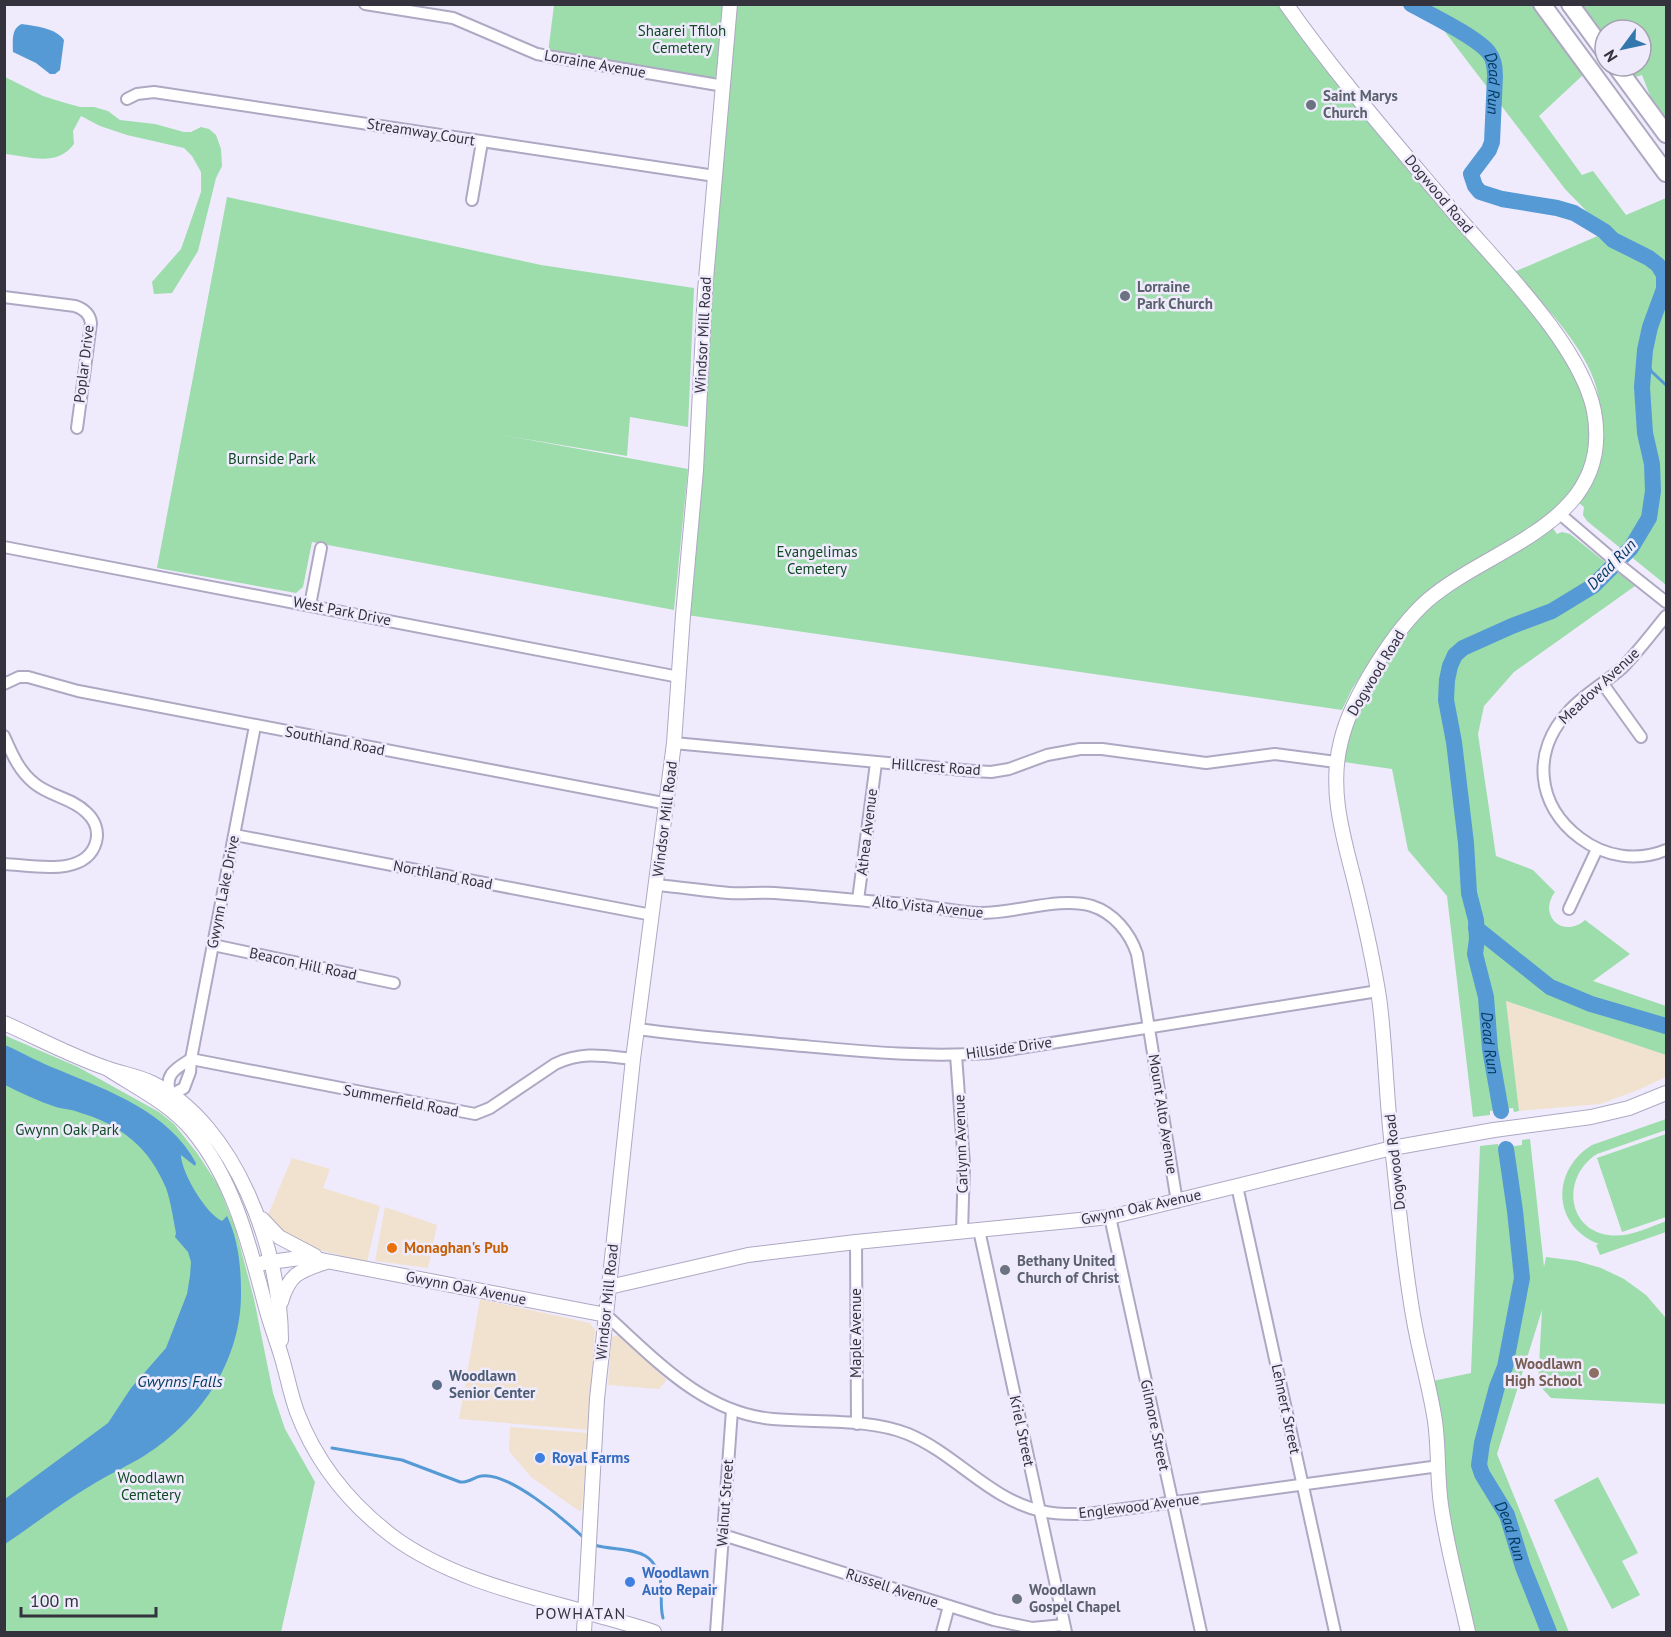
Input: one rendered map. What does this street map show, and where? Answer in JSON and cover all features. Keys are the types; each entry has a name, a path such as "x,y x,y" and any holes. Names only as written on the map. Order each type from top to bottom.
{"main road":[{"path":"1542,4 1666,173"},
{"path":"1570,4 1593,36"},
{"path":"1625,78 1666,134"}],"street":[{"name":"Lorraine Avenue","path":"365,4 453,18 545,56 724,86"},
{"name":"Windsor Mill Road","path":"584,1632 597,1399 633,1059 668,804 674,743 696,470 705,291 730,4"},
{"name":"Dogwood Road","path":"1286,4 1340,76 1544,319 1579,370 1594,414 1595,445 1584,483 1578,494 1560,514 1507,551 1440,591 1416,612 1389,647 1353,709 1344,728 1336,762 1335,784 1338,810 1366,928 1378,991 1392,1148 1413,1314 1435,1420 1439,1493 1468,1632"},
{"name":"Streamway Court","path":"127,99 138,94 154,92 715,176"},
{"path":"472,200 482,142"},
{"name":"Poplar Drive","path":"4,297 75,306 81,308 89,316 91,324 76,428"},
{"path":"1560,514 1666,602"},
{"name":"West Park Drive","path":"4,547 679,677"},
{"path":"310,605 321,548"},
{"name":"Meadow Avenue","path":"1666,616 1633,656 1561,719 1546,747 1544,762 1546,792 1552,806 1572,832 1597,849 1627,857 1658,854 1666,850"},
{"name":"Southland Road","path":"4,684 19,677 28,677 78,691 668,804"},
{"path":"1603,684 1641,736"},
{"name":"Gwynn Lake Drive","path":"167,1100 184,1088 190,1072 255,726"},
{"path":"4,736 14,758 27,776 41,788 80,807 93,820 97,830 94,847 85,859 78,863 59,866 4,864"},
{"name":"Hillcrest Road","path":"674,743 991,772 1009,769 1065,750 1102,748 1206,763 1275,754 1336,762"},
{"name":"Athea Avenue","path":"858,900 876,763"},
{"name":"Northland Road","path":"235,834 652,915"},
{"path":"1569,909 1597,849"},
{"name":"Alto Vista Avenue","path":"656,885 730,893 772,892 911,904 966,913 993,914 1070,903 1094,906 1117,921 1133,942 1150,1027"},
{"name":"Beacon Hill Road","path":"213,945 394,983"},
{"name":"Hillside Drive","path":"637,1029 709,1038 899,1055 956,1055 989,1053 1378,991"},
{"path":"4,1023 108,1069 144,1079 167,1100 192,1130 221,1175 234,1201 297,1413 336,1482 372,1520 432,1562 491,1584 654,1632"},
{"name":"Mount Alto Avenue","path":"1150,1027 1177,1202"},
{"name":"Summerfield Road","path":"191,1059 468,1114 483,1112 567,1058 590,1054 633,1059"},
{"name":"Carlynn Avenue","path":"956,1055 963,1164 962,1232"},
{"path":"167,1100 169,1078 180,1066 191,1059"},
{"name":"Gwynn Oak Avenue","path":"609,1287 748,1255 1110,1216 1177,1202 1392,1148 1494,1130 1591,1117 1629,1108 1666,1094"},
{"path":"167,1100 190,1110 216,1139 258,1215 273,1267 279,1307 281,1354"},
{"name":"Lehnert Street","path":"1237,1186 1335,1632"},
{"path":"258,1215 279,1237 327,1262"},
{"name":"Gilmore Street","path":"1110,1216 1201,1632"},
{"name":"Kriel Street","path":"979,1230 1065,1629"},
{"name":"Maple Avenue","path":"856,1242 857,1424"},
{"name":"Gwynn Oak Avenue","path":"256,1269 273,1267 300,1258 606,1315"},
{"path":"279,1307 285,1288 296,1274 327,1262"},
{"path":"606,1315 625,1291 649,1278"},
{"name":"Englewood Avenue","path":"606,1315 682,1383 698,1394 732,1410 770,1419 857,1424 909,1434 945,1455 1004,1496 1040,1511 1057,1514 1088,1514 1439,1466"},
{"name":"Walnut Street","path":"716,1632 732,1410"},
{"name":"Russell Avenue","path":"723,1534 994,1620 1032,1628 1065,1629"},
{"path":"942,1632 949,1606"},
{"path":"994,1620 996,1632"}],"shaded area":[{"path":"1506,1001 1666,1055 1666,1077 1600,1104 1519,1111"},
{"path":"292,1158 330,1169 323,1188 380,1206 367,1262 316,1249 277,1227 268,1215"},
{"path":"385,1207 437,1225 428,1268 375,1261"},
{"path":"480,1299 590,1323 595,1330 588,1430 459,1419"},
{"path":"618,1335 667,1380 659,1389 608,1385 611,1337"},
{"path":"510,1427 588,1433 582,1510 579,1511 531,1477 509,1451"}],"green space":[{"name":"Shaarei Tfiloh Cemetery","path":"554,5 723,5 716,76 713,80 548,53"},
{"name":"Evangelimas Cemetery","path":"735,5 1281,5 1541,322 1575,371 1589,412 1591,436 1584,472 1555,512 1419,600 1393,627 1381,644 1352,689 1342,710 687,615 710,291"},
{"path":"1421,5 1533,5 1583,75 1539,116 1582,175 1593,171 1626,215 1666,198 1666,585 1587,521 1583,515 1584,507 1575,500 1586,475 1598,416 1597,389 1590,370 1567,333 1514,272 1607,232 1565,189 1445,32"},
{"path":"1578,5 1666,5 1666,124 1656,111 1643,78 1653,78 1653,18 1593,18 1593,26"},
{"path":"5,77 43,96 80,107 94,107 108,111 120,120 155,124 184,132 191,132 201,127 209,129 216,135 221,149 222,166 216,178 198,251 172,293 154,294 152,282 181,249 201,192 201,172 192,156 184,148 127,135 100,126 81,116 73,131 74,144 59,156 42,159 5,154"},
{"name":"Burnside Park","path":"227,197 541,265 694,288 688,427 630,417 627,456 502,435 688,469 674,610 312,542 303,587 296,593 157,568"},
{"path":"1550,524 1557,534 1562,532 1570,534 1635,586 1514,672 1484,706 1478,734 1496,856 1533,870 1555,892 1549,909 1555,922 1569,927 1585,920 1630,954 1593,981 1666,1006 1666,1055 1506,1001 1519,1111 1514,1112 1513,1108 1490,1111 1490,1115 1473,1117 1447,896 1408,850 1392,769 1337,761 1350,714 1414,613"},
{"name":"Woodlawn Cemetery","path":"4,1035 78,1067 159,1112 174,1124 218,1185 235,1227 254,1299 273,1393 285,1429 315,1482 281,1632 5,1632"},
{"path":"1666,1119 1666,1130 1597,1154 1586,1163 1578,1175 1574,1187 1577,1212 1583,1222 1594,1230 1608,1235 1623,1235 1666,1221 1666,1232 1600,1255 1596,1245 1599,1244 1584,1236 1572,1224 1565,1211 1562,1197 1569,1168 1592,1145"},
{"path":"1666,1134 1666,1217 1622,1232 1597,1158"},
{"path":"1530,1139 1544,1267 1546,1257 1577,1261 1601,1268 1624,1279 1646,1295 1666,1320 1666,1404 1551,1398 1538,1384 1542,1310 1497,1454 1569,1632 1471,1632 1441,1496 1428,1382 1471,1373 1480,1146 1498,1144 1499,1148 1522,1145 1522,1140"},
{"path":"1598,1477 1638,1553 1622,1561 1640,1595 1612,1609 1554,1500"}],"water":[{"path":"22,24 51,30 64,40 60,70 55,74 50,74 36,63 13,52 14,32"},
{"name":"Gwynns Falls","path":"5,1045 117,1095 136,1105 170,1130 196,1163 195,1166 181,1155 185,1172 202,1202 222,1221 227,1216 238,1253 241,1291 234,1342 225,1366 198,1409 161,1444 83,1490 5,1544 5,1499 108,1423 131,1388 166,1348 187,1294 191,1262 188,1252 175,1237 171,1204 166,1188 159,1173 142,1149 107,1123 75,1111 49,1105 5,1085"}],"waterway":[{"name":"Dead Run","path":"1411,4 1475,40 1484,47 1493,61 1495,76 1492,142 1489,150 1471,174 1480,192 1502,199 1574,213 1604,231 1613,240 1649,258 1658,265 1664,275 1664,289 1650,327 1645,350 1642,387 1645,433 1652,464 1653,491 1649,518 1631,548 1593,586 1552,611 1463,648 1455,655 1447,680 1446,700 1454,742 1466,843 1469,893 1476,920 1475,954 1486,997 1490,1049 1501,1111"},
{"path":"1644,359 1652,372 1666,385"},
{"path":"1476,928 1550,987 1591,1004 1666,1026"},
{"name":"Dead Run","path":"1506,1149 1522,1278 1505,1367 1497,1387 1482,1443 1479,1465 1507,1515 1523,1567 1549,1632"},
{"path":"332,1448 402,1460 460,1482 481,1476 492,1476 536,1498 584,1538"},
{"path":"594,1545 636,1552 652,1562 658,1571 661,1584 663,1618"}],"place":[{"name":"Saint Marys Church","path":"1311,105"},
{"name":"Lorraine Park Church","path":"1125,296"},
{"name":"Monaghan's Pub","path":"392,1248"},
{"name":"Bethany United Church of Christ","path":"1005,1270"},
{"name":"Woodlawn High School","path":"1594,1373"},
{"name":"Woodlawn Senior Center","path":"437,1385"},
{"name":"Royal Farms","path":"540,1458"},
{"name":"Woodlawn Auto Repair","path":"630,1582"},
{"name":"Woodlawn Gospel Chapel","path":"1017,1599"}],"district":[{"name":"POWHATAN","path":"581,1613"}],"park label":[{"name":"Gwynn Oak Park","path":"67,1130"}]}
